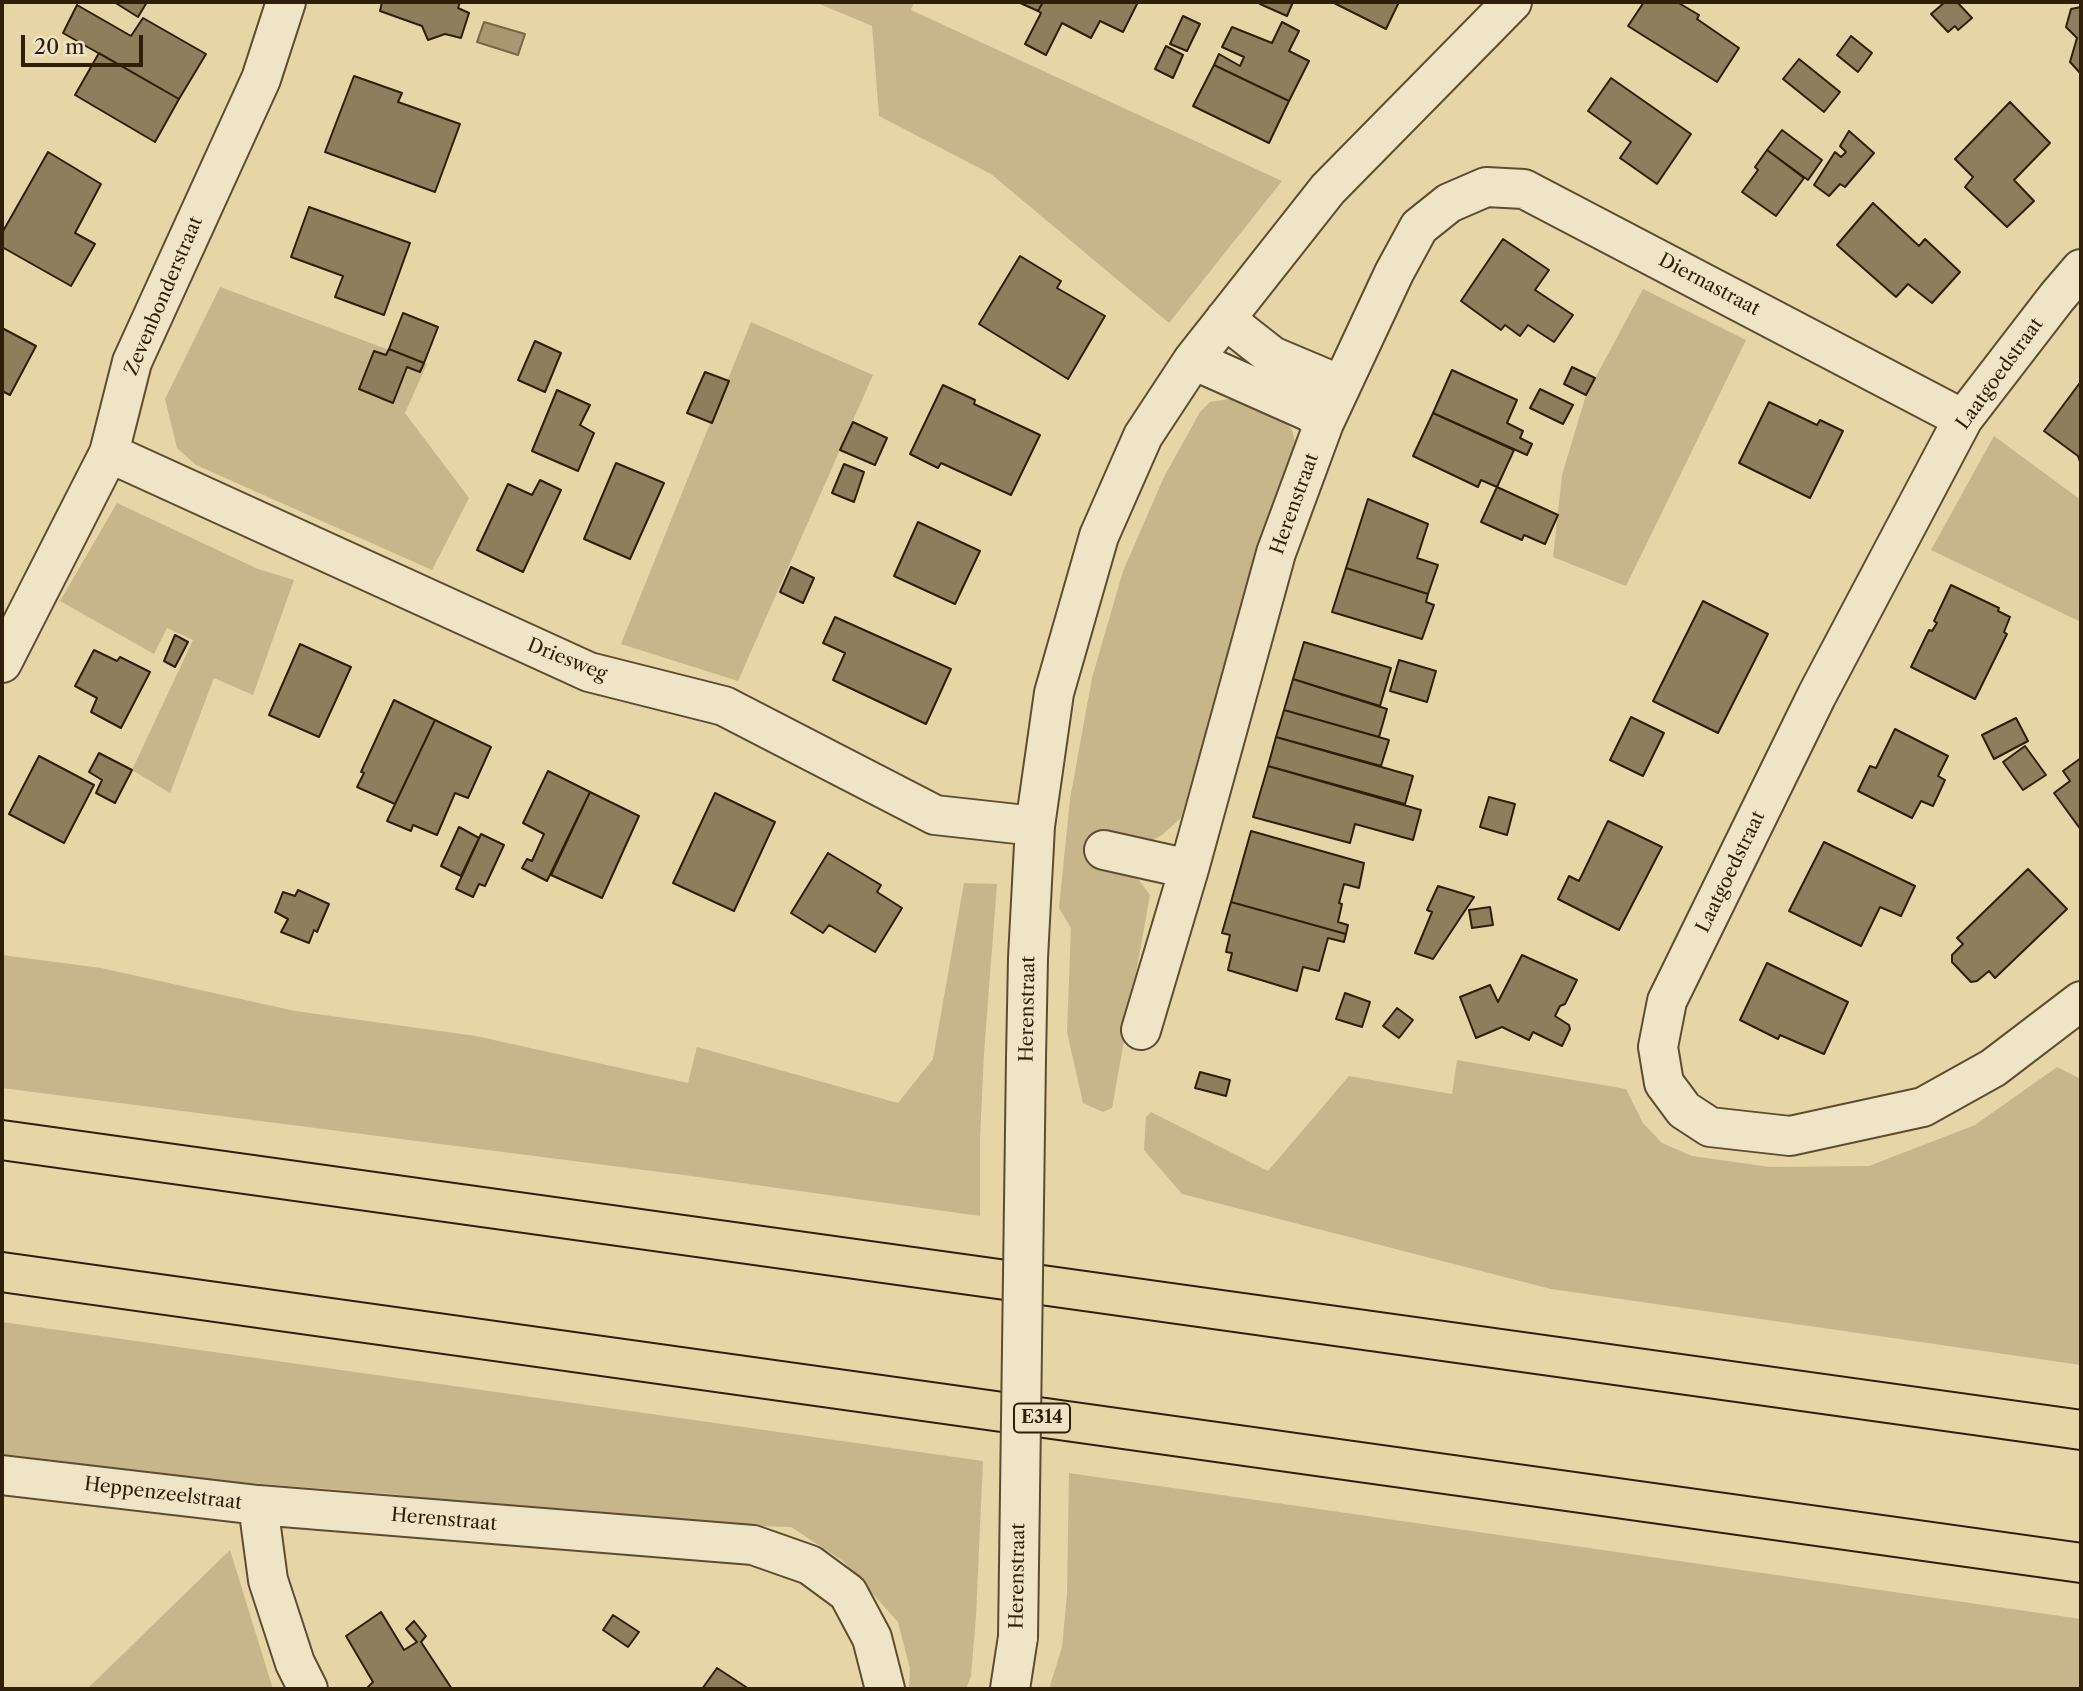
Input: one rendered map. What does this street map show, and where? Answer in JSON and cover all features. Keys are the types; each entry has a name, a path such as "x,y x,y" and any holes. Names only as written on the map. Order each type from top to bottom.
{"highway":[{"path":"2,1140 2081,1430"},
{"name":"E314","path":"2,1272 2081,1563"}],"street":[{"name":"Zevenbonderstraat","path":"2,663 110,453 132,362 261,79 286,2"},
{"name":"Herenstraat","path":"1010,1689 1017,1637 1026,1058 1035,826 1054,693 1099,537 1143,436 1193,360 1328,189 1512,2"},
{"name":"Diernastraat","path":"1449,203 1486,187 1524,189 1963,419"},
{"name":"Herenstraat","path":"1141,1030 1189,869 1276,553 1324,423 1394,273 1419,227 1449,203"},
{"name":"Laatgoedstraat","path":"2081,269 1963,419 1817,695 1667,1001 1658,1047 1664,1083 1684,1110 1710,1127 1790,1136 1923,1107 1993,1068 2081,1001"},
{"path":"1225,319 1272,356 1341,385"},
{"path":"1193,360 1310,412 1324,423"},
{"name":"Driesweg","path":"110,453 589,672 724,706 936,815 1035,826"},
{"path":"1104,850 1189,869"},
{"name":"Heppenzeelstraat","path":"2,1475 258,1505 268,1580 295,1664 308,1689"},
{"name":"Herenstraat","path":"258,1505 753,1545 810,1565 848,1593 873,1638 885,1689"}],"shaded area":[{"path":"815,2 914,2 911,10 1282,181 1169,323 991,174 879,116 872,26"},
{"path":"484,22 525,34 518,55 477,42"},
{"path":"220,287 427,364 405,413 469,498 432,570 196,465 177,448 165,399"},
{"path":"1643,289 1746,340 1626,586 1553,557 1562,475 1586,395"},
{"path":"751,322 873,375 738,681 621,644"},
{"path":"1228,399 1280,416 1292,430 1297,450 1261,535 1181,818 1162,835 1146,844 1134,873 1150,895 1112,1108 1103,1112 1083,1103 1067,1032 1071,928 1059,908 1070,799 1092,678 1123,571 1164,477 1200,412 1210,402"},
{"path":"1994,436 2081,500 2081,622 1931,550"},
{"path":"117,503 258,569 294,580 253,695 214,678 170,793 132,770 193,640 167,628 154,654 60,601"},
{"path":"964,883 997,884 984,1053 980,1216 691,1176 2,1088 2,955 101,968 295,1011 476,1036 688,1083 697,1047 898,1103 933,1059"},
{"path":"1457,1060 1626,1089 1643,1123 1662,1143 1692,1156 1770,1167 1869,1166 1975,1125 2057,1067 2081,1079 2081,1365 1551,1289 1182,1194 1144,1150 1146,1117 1151,1112 1268,1171 1349,1076 1452,1094"},
{"path":"2,1322 983,1461 971,1676 966,1689 909,1689 910,1669 898,1622 843,1561 791,1527 607,1522 392,1494 132,1474 2,1457"},
{"path":"1069,1473 2081,1619 2081,1689 1049,1689 1062,1647 1067,1595"},
{"path":"230,1550 273,1689 87,1689"}],"building":[{"path":"114,2 147,2 138,17"},
{"path":"382,2 460,2 458,8 469,13 461,38 445,34 428,40 422,26 380,11"},
{"path":"1018,2 1043,2 1038,11"},
{"path":"1043,2 1138,2 1123,32 1100,21 1091,38 1062,23 1046,55 1025,44 1041,13 1038,11"},
{"path":"1293,2 1287,16 1260,4"},
{"path":"1332,2 1399,2 1386,29"},
{"path":"1644,2 1677,2 1699,15 1697,19 1739,48 1717,82 1628,26"},
{"path":"1945,2 1957,2 1972,18 1958,30 1955,26 1948,32 1931,14"},
{"path":"77,5 131,36 143,18 206,54 179,99 63,33"},
{"path":"2081,7 2081,74 2070,62 2077,38 2066,27 2071,9"},
{"path":"1183,16 1200,24 1187,51 1170,44"},
{"path":"1282,22 1299,31 1289,51 1309,61 1289,101 1214,65 1219,54 1240,66 1244,57 1222,47 1232,27 1272,43"},
{"path":"1851,36 1872,53 1858,72 1837,55"},
{"path":"1166,46 1183,55 1173,78 1155,69"},
{"path":"99,53 179,99 155,142 75,95"},
{"path":"1799,59 1840,92 1824,112 1783,79"},
{"path":"1214,65 1289,101 1269,143 1193,106"},
{"path":"354,76 402,93 398,102 460,124 435,192 325,152"},
{"path":"1611,78 1691,134 1657,184 1620,158 1631,142 1588,111"},
{"path":"2010,102 2050,143 2014,180 2034,201 2007,227 1965,187 1973,177 1955,159"},
{"path":"1782,130 1822,160 1808,180 1767,150"},
{"path":"1849,131 1874,153 1845,187 1840,184 1829,196 1814,185 1835,152 1841,157 1846,152 1840,146"},
{"path":"1767,150 1804,178 1776,216 1742,192 1758,170 1755,167"},
{"path":"48,152 101,184 75,233 95,244 71,286 2,247 2,233"},
{"path":"1873,203 1919,246 1925,239 1960,272 1932,303 1908,284 1896,297 1837,245"},
{"path":"309,207 410,243 384,315 335,297 343,276 291,257"},
{"path":"1503,239 1549,270 1535,290 1573,315 1554,342 1528,325 1520,336 1505,325 1501,330 1461,301"},
{"path":"1020,256 1061,281 1057,288 1105,316 1068,379 979,324"},
{"path":"403,313 438,327 424,363 389,349"},
{"path":"2,328 36,346 10,395 2,391"},
{"path":"535,341 561,353 545,392 518,380"},
{"path":"389,349 424,363 420,372 407,367 393,403 359,389 374,351 386,355"},
{"path":"1572,367 1595,378 1586,395 1564,384"},
{"path":"1452,370 1517,400 1507,423 1523,431 1520,438 1532,444 1527,455 1433,413"},
{"path":"705,372 729,381 712,423 687,413"},
{"path":"2079,384 2081,465 2078,456 2044,431"},
{"path":"943,385 975,400 974,404 1040,435 1011,495 941,463 938,468 910,454"},
{"path":"1540,389 1573,405 1563,424 1530,408"},
{"path":"557,390 590,405 580,425 594,433 578,471 532,451"},
{"path":"1769,402 1817,425 1820,420 1843,431 1810,498 1739,463"},
{"path":"1433,413 1514,450 1497,487 1481,480 1478,487 1413,456"},
{"path":"853,422 887,438 875,465 840,450"},
{"path":"616,463 664,483 630,559 584,539"},
{"path":"844,464 864,472 854,502 832,493"},
{"path":"540,480 561,490 523,572 477,550 508,484 532,495"},
{"path":"1497,487 1558,515 1545,544 1524,535 1522,540 1481,522"},
{"path":"1368,499 1428,524 1417,558 1438,565 1428,594 1346,568"},
{"path":"918,522 980,551 955,604 894,576"},
{"path":"791,567 814,578 803,603 780,592"},
{"path":"1346,568 1428,594 1426,602 1434,605 1422,639 1332,612"},
{"path":"1951,585 1999,608 1998,611 2010,617 2004,632 2007,634 1975,699 1911,667 1929,630 1932,631 1937,623 1934,621"},
{"path":"1703,601 1768,634 1718,733 1653,701"},
{"path":"835,617 951,669 926,724 833,680 845,653 823,643"},
{"path":"175,635 188,642 175,667 164,661"},
{"path":"1304,642 1391,668 1380,706 1293,679"},
{"path":"300,644 351,667 319,737 269,715"},
{"path":"94,650 117,661 120,657 150,672 121,728 91,712 97,698 75,686"},
{"path":"1399,660 1436,671 1427,702 1390,691"},
{"path":"1293,679 1387,709 1379,737 1284,710"},
{"path":"394,700 435,720 395,804 357,787 364,773 361,772"},
{"path":"1284,710 1389,740 1381,766 1276,737"},
{"path":"1631,717 1664,733 1643,776 1610,760"},
{"path":"2016,718 2028,741 1994,759 1982,735"},
{"path":"435,720 491,747 468,798 455,793 437,835 413,825 411,831 387,821"},
{"path":"1895,729 1948,756 1938,776 1945,780 1933,806 1921,801 1912,818 1858,791 1870,766 1876,768"},
{"path":"1276,737 1413,776 1405,804 1268,766"},
{"path":"2025,746 2046,775 2023,790 2003,762"},
{"path":"99,753 132,770 115,803 96,793 102,780 89,772"},
{"path":"39,756 94,785 64,843 9,814"},
{"path":"2081,758 2081,830 2054,793 2070,781 2063,771"},
{"path":"1268,766 1421,810 1413,840 1355,824 1350,843 1253,817"},
{"path":"548,771 590,792 547,881 522,868 527,859 532,861 544,834 523,823"},
{"path":"590,792 639,816 602,898 551,875"},
{"path":"715,793 775,822 734,911 673,883"},
{"path":"1489,797 1515,804 1507,835 1480,827"},
{"path":"1608,821 1662,847 1619,930 1558,899 1569,876 1579,881"},
{"path":"459,827 479,838 461,876 441,866"},
{"path":"1251,831 1364,863 1359,888 1344,884 1339,903 1342,904 1338,922 1348,925 1346,934 1231,902"},
{"path":"481,834 504,845 485,886 479,884 473,897 456,889"},
{"path":"1824,842 1915,886 1901,916 1880,907 1861,946 1789,911"},
{"path":"828,853 881,885 877,892 902,908 875,952 829,925 823,933 791,913"},
{"path":"2028,869 2067,909 1995,978 1989,971 1977,981 1971,982 1952,962 1952,955 1963,944 1957,938"},
{"path":"1438,886 1474,897 1433,959 1415,953 1432,912 1427,910"},
{"path":"298,890 329,904 309,943 281,932 288,919 275,912 283,892 295,896"},
{"path":"1231,902 1346,934 1344,942 1328,938 1319,971 1303,967 1297,991 1228,970 1232,953 1226,952 1230,935 1222,933"},
{"path":"1490,907 1493,925 1472,928 1469,910"},
{"path":"1522,955 1577,980 1565,1004 1560,1006 1555,1016 1569,1025 1570,1029 1562,1046 1533,1032 1529,1040 1502,1027 1476,1038 1460,997 1490,985 1498,1002"},
{"path":"1767,963 1848,1002 1824,1054 1780,1035 1778,1039 1740,1020"},
{"path":"1345,993 1370,1002 1362,1027 1336,1019"},
{"path":"1397,1008 1413,1020 1399,1038 1383,1026"},
{"path":"1200,1072 1230,1080 1226,1096 1195,1088"},
{"path":"381,1612 404,1650 417,1642 406,1629 414,1621 426,1636 421,1642 452,1689 369,1689 373,1682 346,1636"},
{"path":"613,1615 639,1632 628,1647 603,1630"},
{"path":"717,1668 749,1689 702,1689"}]}
